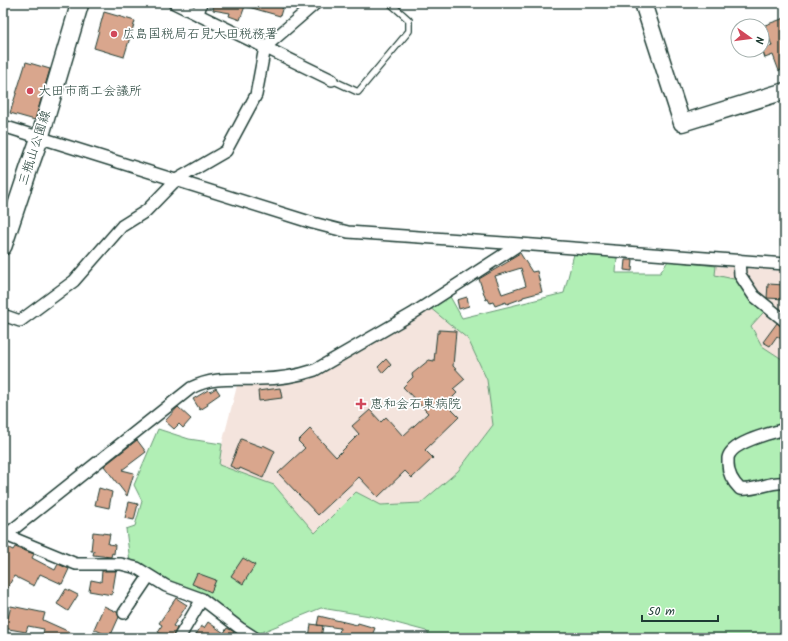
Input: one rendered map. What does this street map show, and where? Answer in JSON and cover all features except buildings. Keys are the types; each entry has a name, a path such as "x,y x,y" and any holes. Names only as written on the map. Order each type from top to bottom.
{"main road":[{"name":"三瓶山公園線","path":"3,246 40,137 80,3"}],"street":[{"path":"174,3 332,80"},
{"path":"198,15 201,3"},
{"path":"3,315 20,320 74,281 122,226 146,211 176,180 226,151 256,95 265,47 316,3"},
{"path":"643,3 682,123 785,91"},
{"path":"3,126 313,223 348,232 785,264"},
{"path":"255,638 242,635 202,599 166,586 137,568 121,564 76,564 5,534 191,388 213,380 261,379 298,376 315,370 412,314 520,244"},
{"path":"739,260 740,275 754,296 785,321"},
{"path":"785,429 745,441 731,452 728,457 728,470 734,483 740,489 752,489 779,482 785,483"},
{"path":"124,613 149,576"},
{"path":"179,638 202,599"}],"lane":[{"path":"332,80 358,92 410,31 409,20 390,3"}],"shaded area":[{"path":"716,266 785,271 785,361 762,346 751,325 771,304 715,275"},
{"name":"恵和会石東病院","path":"429,307 468,339 487,380 493,425 458,471 421,503 381,505 356,492 315,533 274,485 219,465 222,444 238,382 263,383 305,379"}],"green space":[{"path":"574,254 617,257 616,273 660,273 668,261 716,266 715,275 743,281 772,303 751,326 762,346 785,361 785,638 432,638 426,631 370,616 321,608 257,634 170,582 130,562 126,529 135,526 142,501 134,485 158,429 189,439 222,444 219,465 274,485 315,533 356,492 381,505 421,503 458,471 493,425 487,380 468,339 429,307 448,293 462,318 564,293"}],"place":[{"name":"広島国税局石見大田税務署","path":"114,34"},
{"name":"大田市商工会議所","path":"30,91"},
{"name":"恵和会石東病院","path":"361,404"}]}
